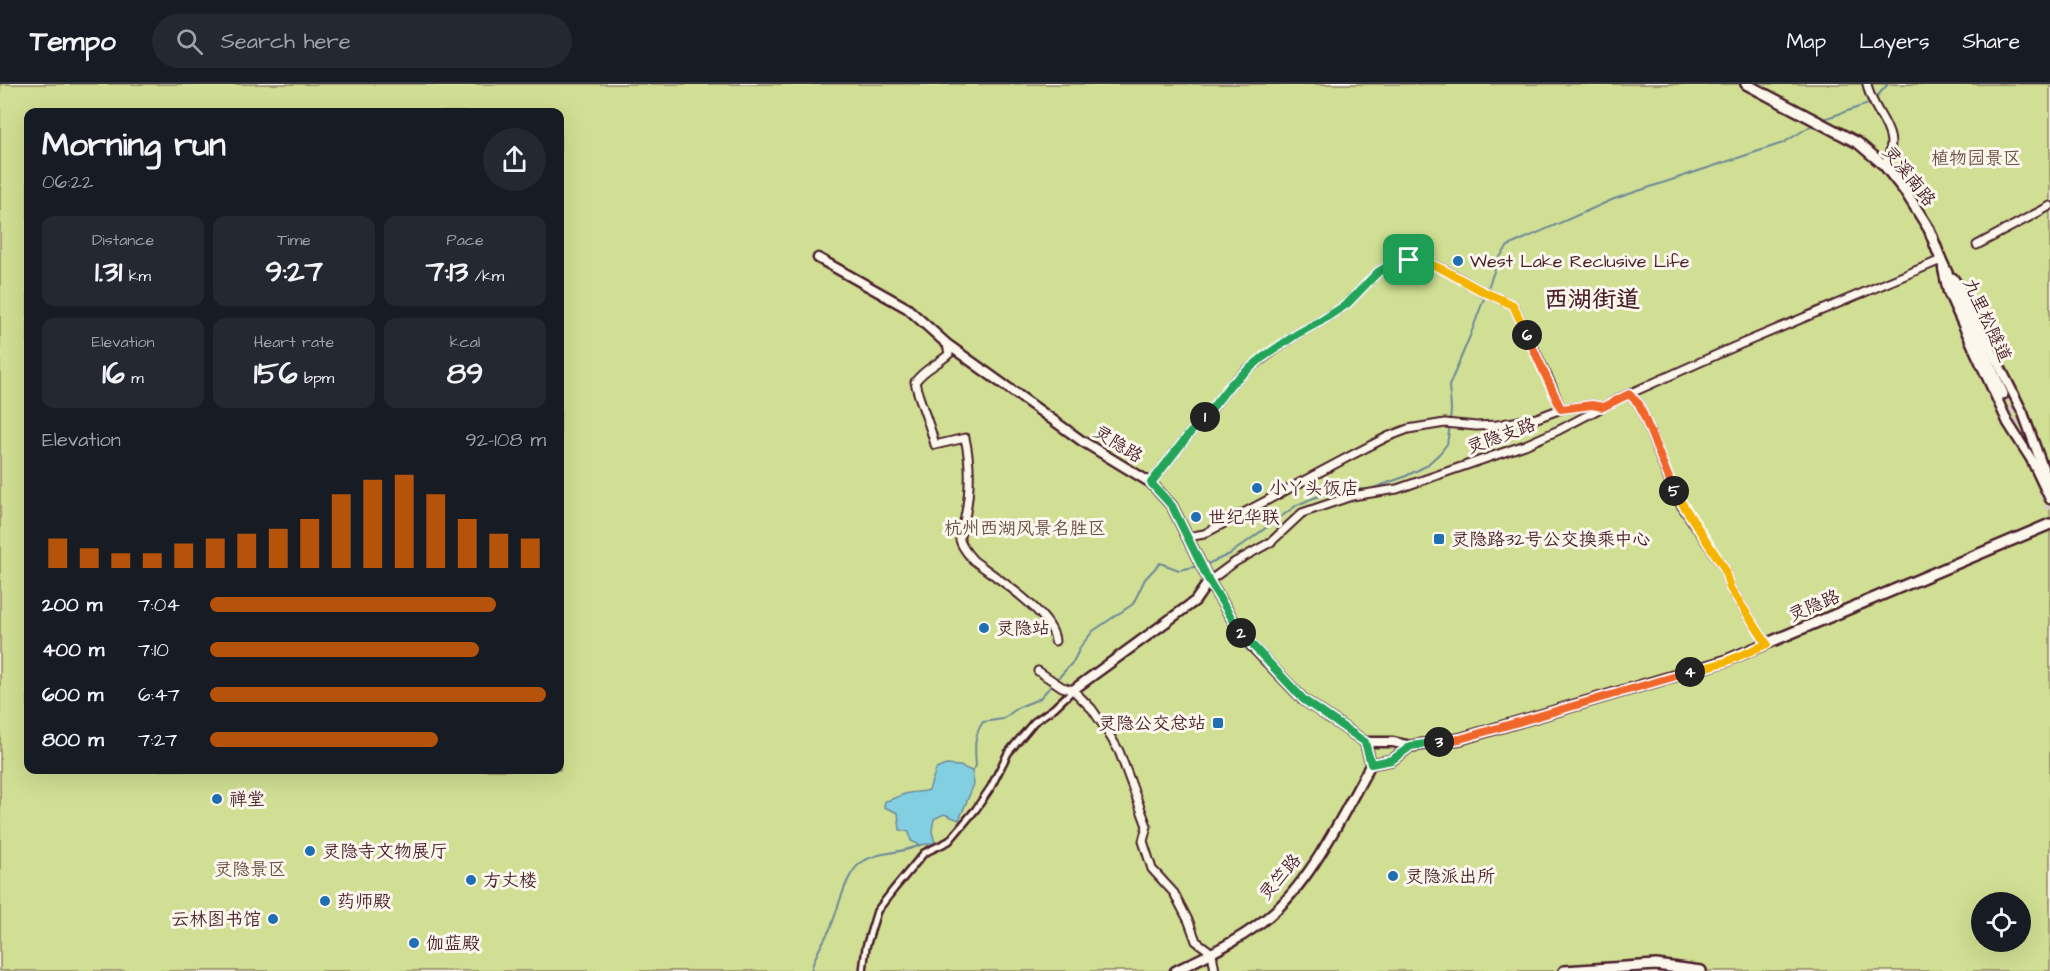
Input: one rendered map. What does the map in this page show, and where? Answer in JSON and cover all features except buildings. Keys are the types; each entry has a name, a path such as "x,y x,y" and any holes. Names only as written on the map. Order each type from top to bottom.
{"main road":[{"name":"灵溪南路","path":"1746,84 1858,143 1884,165 1920,213 1941,260"},
{"name":"九里松隧道","path":"1941,260 2003,394"},
{"name":"灵隐路","path":"1411,746 1460,739 1725,662 2050,525"},
{"path":"1564,971 1656,965 1701,971"}],"street":[{"path":"1867,84 1870,95 1892,136 1890,155 1884,165"},
{"path":"1977,245 2050,206"},
{"name":"灵隐路","path":"818,258 908,308 947,344 1082,441 1151,483 1172,506 1208,578 1244,638 1304,700 1365,742"},
{"path":"1151,483 1231,384 1247,370 1297,334 1347,304 1378,272 1390,265 1409,260 1427,262 1513,305 1561,409"},
{"path":"1941,260 1962,291 2023,413 2050,487"},
{"path":"1941,260 1948,292 2008,423 2031,459 2050,499"},
{"name":"灵隐支路","path":"1208,578 1271,542 1302,513 1352,496 1397,489 1460,466 1495,457 1559,430 1629,394 1734,347 1941,260"},
{"path":"947,344 949,354 928,367 915,382 935,445 965,438 970,459 964,522 960,539 965,551 973,560 1032,605 1049,627 1055,641"},
{"path":"1629,394 1639,404 1676,496 1724,568 1730,588 1767,644"},
{"path":"1188,537 1204,534 1387,437 1408,429 1445,423 1476,426 1497,425 1537,417 1561,409 1592,405 1603,407"},
{"path":"863,971 866,947 877,911 924,853 949,841 976,809 991,787 1008,753 1034,722 1054,708 1073,690 1195,601 1208,578"},
{"path":"1038,671 1060,685 1073,690 1092,709 1119,751 1147,826 1143,841 1152,869 1174,893 1197,940 1212,953 1215,971"},
{"path":"1365,742 1393,742 1411,746 1392,760 1371,764 1365,742"},
{"name":"灵竺路","path":"1174,971 1231,944 1277,909 1312,867 1371,764"}],"green space":[{"name":"杭州西湖风景名胜区","path":"0,84 2050,84 2050,971 0,971"}],"water":[{"path":"946,765 960,766 972,771 974,784 959,820 944,814 934,819 932,831 935,843 920,845 911,841 909,832 900,830 898,813 884,807 885,801 929,790 936,769"}],"waterway":[{"path":"1821,120 1871,103 1888,84"},
{"path":"1205,565 1230,554 1297,505 1321,495 1349,488 1368,490 1404,477 1426,466 1440,453 1447,444 1450,425 1449,386 1499,258 1508,246 1614,199 1783,143 1814,124"},
{"path":"972,771 976,766 976,738 983,722 1003,719 1019,707 1039,699 1073,662 1081,646 1093,631 1133,604 1145,579 1160,563 1179,570 1199,566"},
{"path":"811,971 816,954 830,929 847,883 856,867 869,858 920,845"}],"tunnel":[{"path":"2003,394 2022,440"},
{"path":"2043,491 2050,509"}],"place":[{"name":"West Lake Reclusive Life","path":"1458,261"},
{"name":"小丫头饭店","path":"1257,488"},
{"name":"世纪华联","path":"1196,517"},
{"name":"灵隐路32号公交换乘中心","path":"1439,539"},
{"name":"灵隐站","path":"984,628"},
{"name":"灵隐公交总站","path":"1218,723"},
{"name":"禅堂","path":"217,799"},
{"name":"灵隐寺文物展厅","path":"310,851"},
{"name":"灵隐派出所","path":"1393,876"},
{"name":"方丈楼","path":"471,880"},
{"name":"药师殿","path":"325,901"},
{"name":"云林图书馆","path":"273,919"},
{"name":"伽蓝殿","path":"414,943"}],"district":[{"name":"西湖街道","path":"1592,300"}],"route":[{"path":"1409,260 1427,262 1513,305 1561,409 1592,405 1603,407 1629,394 1639,404 1676,496 1724,568 1730,588 1767,644 1725,662 1460,739 1411,746 1392,760 1371,764 1365,742 1304,700 1244,638 1209,581 1172,506 1151,483 1231,384 1247,370 1297,334 1347,304 1378,272 1390,265 1409,260"}],"park label":[{"name":"植物园景区","path":"1976,158"},
{"name":"灵隐景区","path":"250,869"}]}
